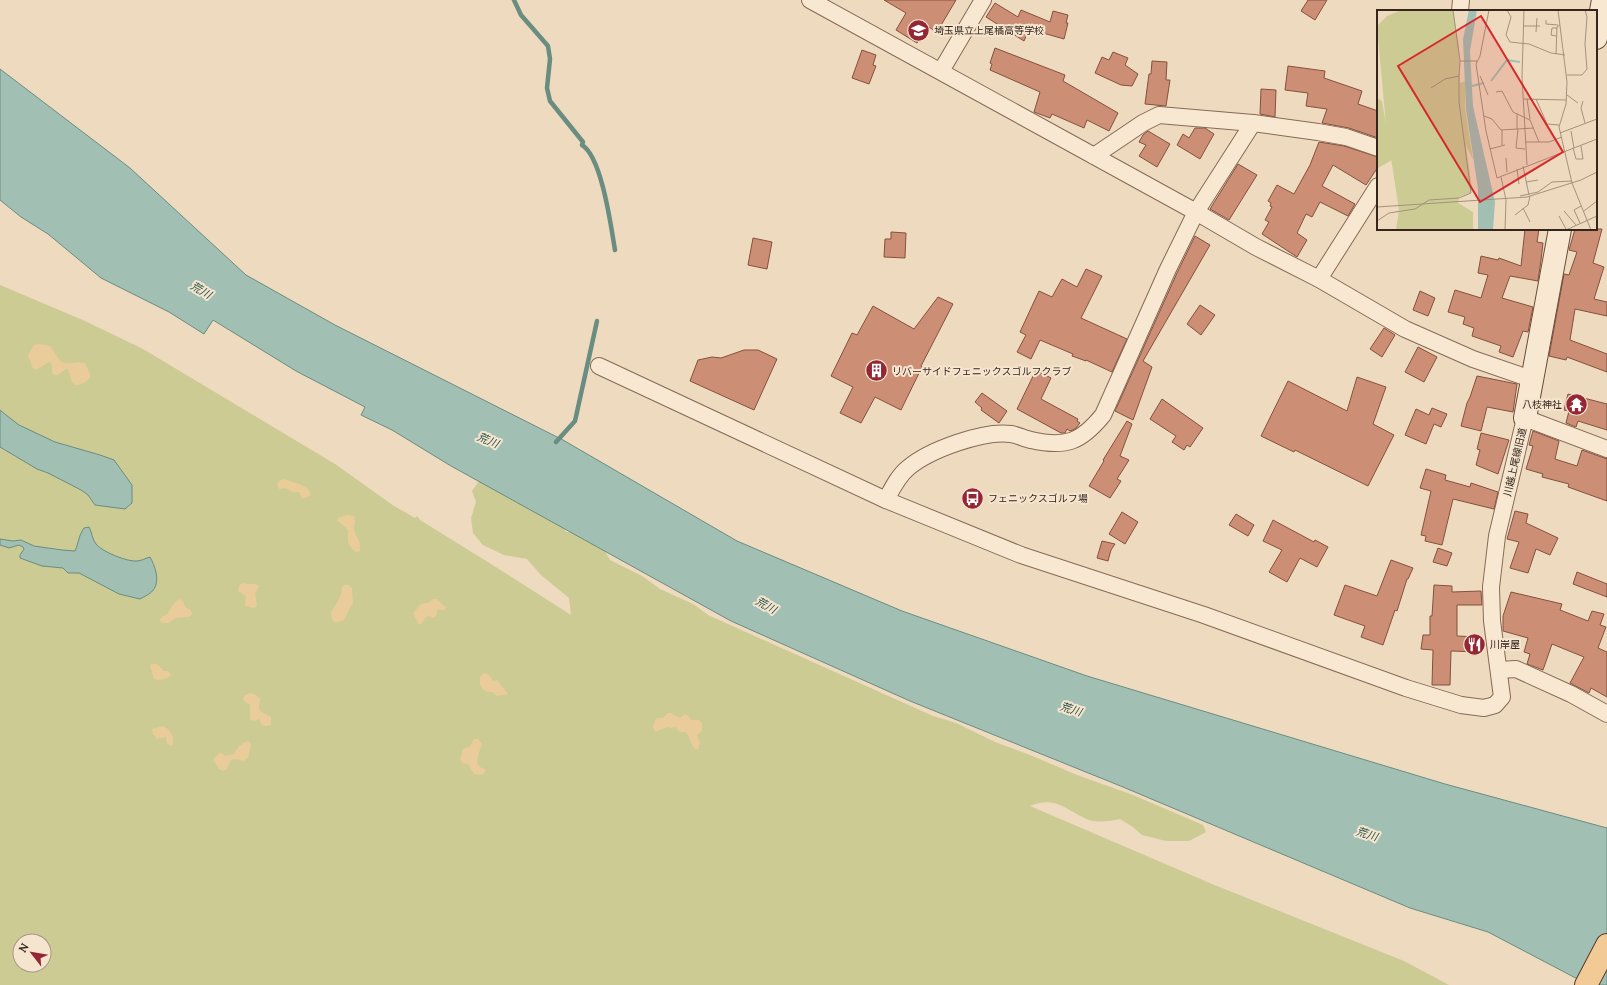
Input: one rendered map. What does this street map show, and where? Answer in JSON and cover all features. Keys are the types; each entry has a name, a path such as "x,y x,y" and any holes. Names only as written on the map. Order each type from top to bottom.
{"main road":[{"path":"1586,985 1607,944"}],"street":[{"path":"810,0 1196,212 1256,247 1319,279 1405,329 1473,359 1531,378"},
{"path":"941,71 983,0"},
{"path":"1597,33 1603,0"},
{"path":"1094,156 1143,123 1159,115 1253,123 1318,132 1346,137 1377,148"},
{"path":"599,366 886,500 894,484 908,468 950,445 993,434 1011,434 1031,440 1052,443 1070,443 1084,435 1103,415 1168,269 1196,212 1253,123"},
{"path":"1319,279 1377,188"},
{"name":"川越上尾線旧道","path":"886,500 1021,555 1276,640 1435,697 1461,705 1484,708 1495,705 1502,697 1492,621 1491,587 1497,536 1525,418 1531,378 1560,230"},
{"path":"1525,418 1607,449"},
{"path":"1499,670 1516,669 1571,694 1607,714"}],"green space":[{"path":"0,285 85,321 143,349 335,464 394,506 415,518 417,516 420,520 571,615 569,598 541,575 527,559 504,555 483,545 473,533 471,518 476,502 472,491 482,477 558,518 566,532 585,533 600,543 610,560 642,576 660,589 693,604 708,615 933,716 956,723 995,742 1077,775 1133,795 1203,825 1206,832 1189,841 1166,841 1142,835 1120,819 1101,822 1093,821 1054,803 1039,803 1030,806 1212,884 1404,961 1449,985 0,985"}],"sand":[{"path":"39,344 50,346 61,362 85,363 90,374 90,378 84,383 76,385 71,381 68,369 58,375 55,375 52,373 52,364 49,362 36,370 32,367 28,355 34,345"},
{"path":"285,479 304,486 310,492 310,496 302,499 299,492 293,492 285,488 279,489 277,484 280,480"},
{"path":"347,515 354,516 354,529 360,544 360,551 356,552 351,547 348,542 348,530 337,520 338,518"},
{"path":"244,583 259,586 255,594 257,604 256,607 253,608 245,606 246,596 238,591 240,584"},
{"path":"344,585 348,585 352,588 353,603 343,621 335,622 332,620 331,613 340,598 342,587"},
{"path":"179,599 183,601 185,607 191,610 192,614 189,617 175,618 169,623 163,623 160,621 162,616 167,615 172,606"},
{"path":"433,599 437,599 446,608 445,610 437,610 436,616 432,618 429,616 426,617 419,625 413,613 421,604 428,603"},
{"path":"157,664 164,671 168,671 171,675 163,679 154,679 150,665"},
{"path":"484,673 489,675 493,681 497,680 508,694 497,696 492,692 488,692 483,689 480,684 480,678"},
{"path":"250,693 260,698 260,711 271,717 271,725 262,725 259,719 253,721 250,719 250,705 243,700 244,696"},
{"path":"668,713 680,718 685,714 689,716 691,720 699,720 702,723 702,731 697,735 700,743 698,749 693,747 686,732 679,732 676,727 667,727 655,732 653,727 655,720 658,718 663,718"},
{"path":"163,726 172,734 172,746 167,744 166,737 157,739 153,734 152,729"},
{"path":"474,739 478,739 482,744 477,762 481,768 485,769 485,772 482,775 474,774 468,764 462,763 460,760 463,749 470,746"},
{"path":"248,741 251,744 248,758 244,761 235,759 231,760 226,770 222,771 219,769 213,760 220,752 225,756 234,754 243,743"}],"water":[{"name":"荒川","path":"0,69 130,168 246,275 335,325 563,440 737,541 902,611 1087,676 1445,784 1607,828 1607,985 1589,985 1488,932 1410,908 1123,787 910,701 731,621 451,466 392,430 361,415 365,407 296,371 213,320 204,334 169,312 101,278 48,234 21,217 0,200"},
{"path":"0,410 19,425 55,442 114,460 132,485 132,503 125,509 95,505 88,495 81,490 37,469 0,447"},
{"path":"89,527 96,544 109,553 133,561 140,561 150,557 154,565 157,581 154,589 148,595 140,599 119,594 79,573 68,573 63,568 42,566 20,558 20,555 24,549 19,545 9,548 0,545 0,539 13,541 21,540 34,546 75,551 82,531 84,528"}],"building":[{"path":"884,0 956,0 937,32 927,26 917,43 896,30 906,13"},
{"path":"1308,0 1327,0 1315,20 1301,11"},
{"path":"995,3 1018,17 1021,10 1050,22 1053,11 1068,15 1066,23 1068,23 1064,39 1029,29 1024,41 986,17"},
{"path":"995,48 1065,75 1063,81 1118,113 1109,131 1087,120 1084,128 1052,114 1050,118 1034,112 1040,92 990,70 992,64 990,63"},
{"path":"862,50 876,55 873,65 876,66 869,84 852,78"},
{"path":"1113,52 1128,58 1125,65 1138,74 1132,86 1121,85 1095,73 1102,57 1109,60"},
{"path":"1152,61 1167,62 1166,80 1170,80 1166,106 1145,104"},
{"path":"1288,66 1325,71 1324,78 1362,91 1358,104 1377,111 1377,138 1349,128 1322,123 1327,109 1306,106 1308,93 1285,90"},
{"path":"1261,89 1276,90 1275,117 1260,114"},
{"path":"1195,128 1205,128 1214,134 1200,159 1177,145 1183,134 1189,138"},
{"path":"1148,131 1170,144 1157,167 1139,156 1146,145 1139,142 1143,135"},
{"path":"1319,142 1344,146 1377,157 1377,168 1366,185 1333,165 1322,186 1355,204 1348,216 1320,202 1312,217 1306,214 1297,233 1307,240 1297,257 1262,234 1269,222 1265,220 1272,207 1270,206 1271,203 1268,201 1277,185 1294,194 1310,165"},
{"path":"1238,164 1257,175 1229,220 1210,209"},
{"path":"1602,229 1593,263 1604,267 1594,299 1607,302 1607,316 1575,309 1570,340 1607,354 1607,372 1567,357 1566,360 1549,356 1564,274 1569,275 1577,252 1569,250 1575,230"},
{"path":"1525,230 1539,230 1537,242 1543,243 1538,281 1510,276 1502,298 1533,307 1528,332 1523,331 1513,357 1499,352 1501,346 1472,336 1474,328 1463,324 1465,317 1448,312 1455,290 1481,298 1488,275 1478,273 1481,256 1498,260 1499,258 1521,266"},
{"path":"891,232 906,233 905,258 884,257 885,239 891,239"},
{"path":"1195,236 1210,245 1143,361 1152,367 1133,420 1115,411"},
{"path":"753,238 772,242 767,269 748,265"},
{"path":"1086,269 1102,276 1081,318 1127,339 1112,372 1086,360 1072,356 1073,354 1040,340 1031,359 1017,352 1026,335 1020,332 1039,291 1052,297 1062,279 1077,287"},
{"path":"1420,291 1435,298 1428,316 1413,310"},
{"path":"938,297 953,304 921,366 922,367 901,410 875,397 861,423 840,413 853,387 831,376 852,333 857,335 873,306 914,329"},
{"path":"1200,305 1215,315 1201,335 1187,324"},
{"path":"1384,328 1395,335 1382,357 1370,349"},
{"path":"1418,347 1437,357 1424,382 1405,372"},
{"path":"744,350 758,350 777,359 754,410 690,381 698,360 712,357 721,358"},
{"path":"1036,370 1051,378 1041,399 1078,419 1077,421 1080,423 1075,429 1070,431 1067,429 1065,433 1061,433 1017,409"},
{"path":"1477,376 1517,384 1513,412 1487,407 1481,431 1461,426 1467,403"},
{"path":"1357,377 1386,387 1373,424 1394,435 1368,486 1295,450 1294,452 1261,436 1288,381 1347,411"},
{"path":"982,393 1007,411 999,423 981,410 982,408 975,402"},
{"path":"1568,394 1607,404 1607,430 1578,421 1576,427 1566,423 1569,411 1564,410"},
{"path":"1162,399 1203,428 1190,447 1187,445 1184,450 1172,442 1176,436 1150,419"},
{"path":"1432,408 1447,414 1441,427 1434,424 1426,444 1405,435 1416,409 1429,415"},
{"path":"1127,421 1132,424 1120,456 1129,460 1117,479 1121,481 1110,498 1089,486"},
{"path":"1533,431 1559,441 1555,459 1577,466 1582,450 1607,459 1607,501 1568,487 1569,484 1542,477 1543,474 1526,469 1533,446 1529,445"},
{"path":"1481,433 1509,440 1498,474 1476,465 1480,450 1477,449"},
{"path":"1426,469 1446,475 1445,480 1470,487 1471,483 1498,492 1494,509 1453,499 1442,545 1425,541 1426,536 1421,535 1431,491 1420,488"},
{"path":"1515,511 1528,514 1526,523 1558,538 1550,555 1536,549 1528,573 1510,568 1519,542 1507,539"},
{"path":"1122,512 1138,522 1125,544 1109,534"},
{"path":"1236,514 1254,525 1248,536 1229,525"},
{"path":"1273,520 1314,542 1315,540 1328,547 1317,567 1300,558 1287,582 1269,572 1282,550 1263,541"},
{"path":"1102,541 1115,544 1111,550 1108,561 1097,558"},
{"path":"1438,548 1452,553 1447,566 1433,562"},
{"path":"1391,560 1413,568 1407,579 1397,611 1395,610 1383,645 1361,637 1365,626 1334,615 1345,585 1377,596"},
{"path":"1577,572 1607,584 1607,597 1573,584"},
{"path":"1434,585 1452,586 1452,592 1481,591 1482,605 1457,605 1457,636 1479,637 1478,652 1451,651 1450,685 1432,685 1433,650 1421,649 1423,635 1430,635 1430,616 1432,616"},
{"path":"1511,592 1562,604 1560,610 1588,621 1592,611 1604,614 1600,625 1606,627 1598,648 1607,652 1607,697 1591,688 1589,693 1570,683 1584,657 1552,644 1543,670 1527,664 1530,654 1524,652 1528,638 1503,631 1503,616"}],"waterway":[{"path":"514,0 521,15 548,46 550,59 547,88 550,101 583,142 582,145 589,152 595,163 608,210 615,250"},
{"path":"556,442 575,421 597,321"}],"place":[{"name":"埼玉県立上尾橘高等学校","path":"918,30"},
{"name":"リバーサイドフェニックスゴルフクラブ","path":"877,371"},
{"name":"八枝神社","path":"1577,404"},
{"name":"フェニックスゴルフ場","path":"972,498"},
{"name":"川岸屋","path":"1474,644"}]}
